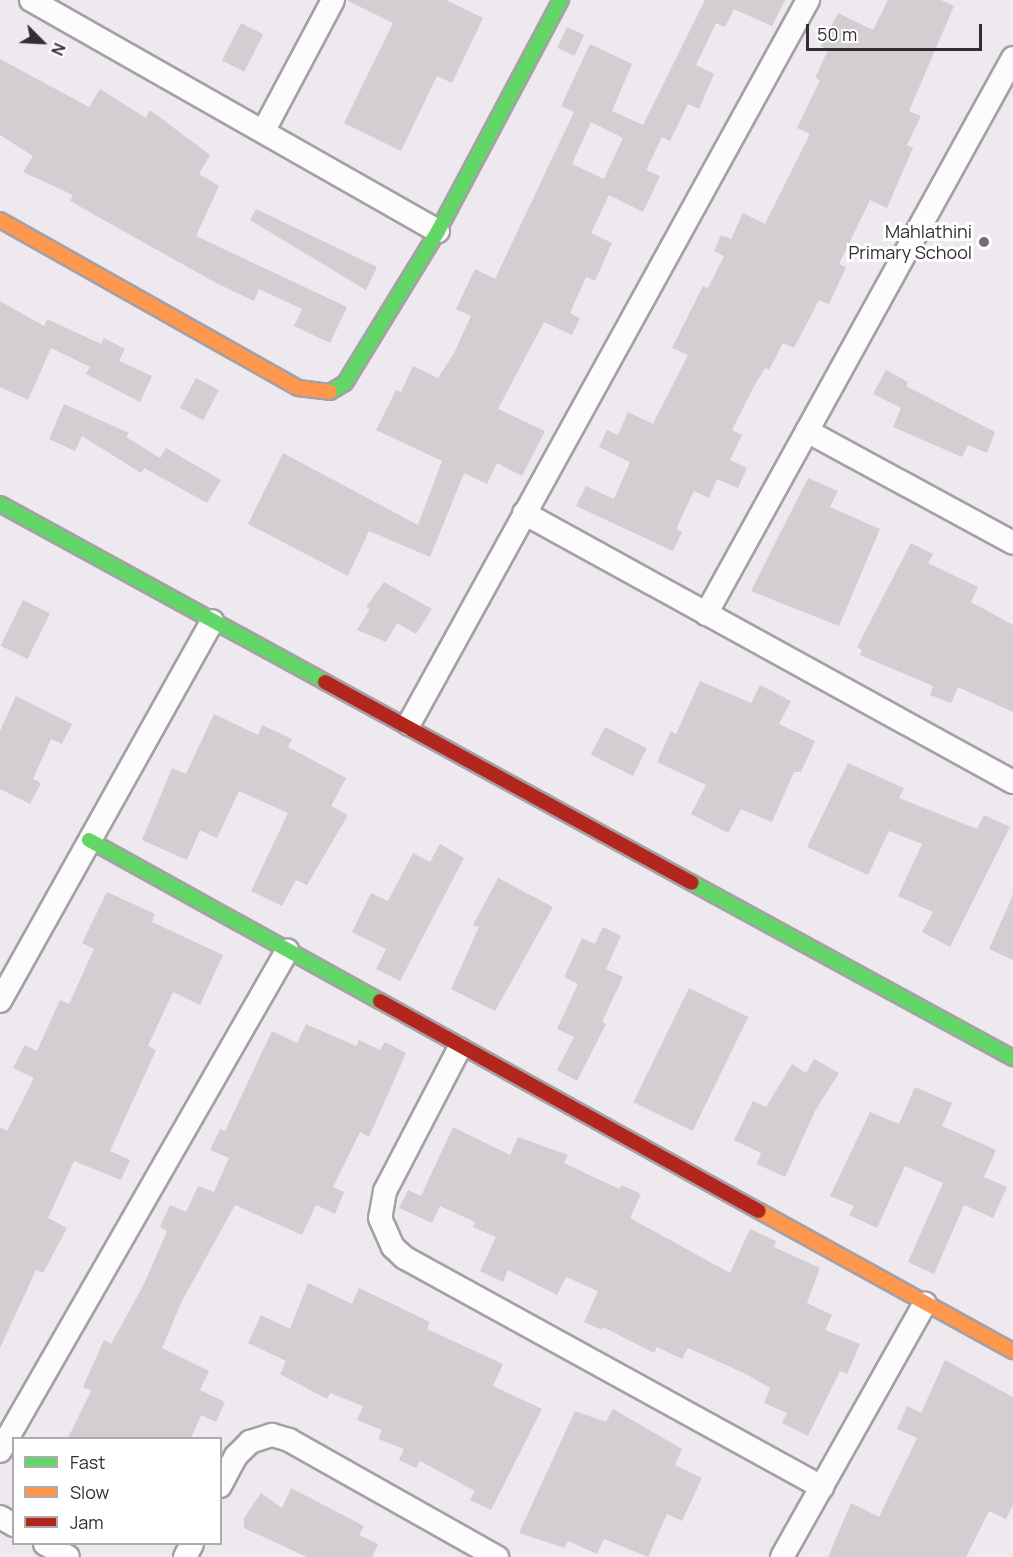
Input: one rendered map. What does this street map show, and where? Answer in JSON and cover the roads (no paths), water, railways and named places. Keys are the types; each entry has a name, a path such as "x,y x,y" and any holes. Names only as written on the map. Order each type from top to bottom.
{"street":[{"path":"32,0 438,231"},
{"path":"264,130 333,0"},
{"path":"0,220 298,388 320,393 333,392 345,384 438,231 561,0"},
{"path":"409,724 808,0"},
{"path":"705,614 1013,58"},
{"path":"807,431 1013,543"},
{"path":"0,504 212,621 409,724 1013,1058"},
{"path":"524,513 1013,782"},
{"path":"0,1001 212,621"},
{"path":"90,840 459,1049 1013,1352"},
{"path":"0,1451 287,951"},
{"path":"459,1049 385,1191 380,1218 393,1246 405,1258 822,1487"},
{"path":"782,1557 925,1303"},
{"path":"222,1482 236,1456 250,1442 272,1435 289,1440 497,1557"},
{"path":"47,1545 68,1557"}],"place":[{"name":"Mahlathini Primary School","path":"984,242"}]}
